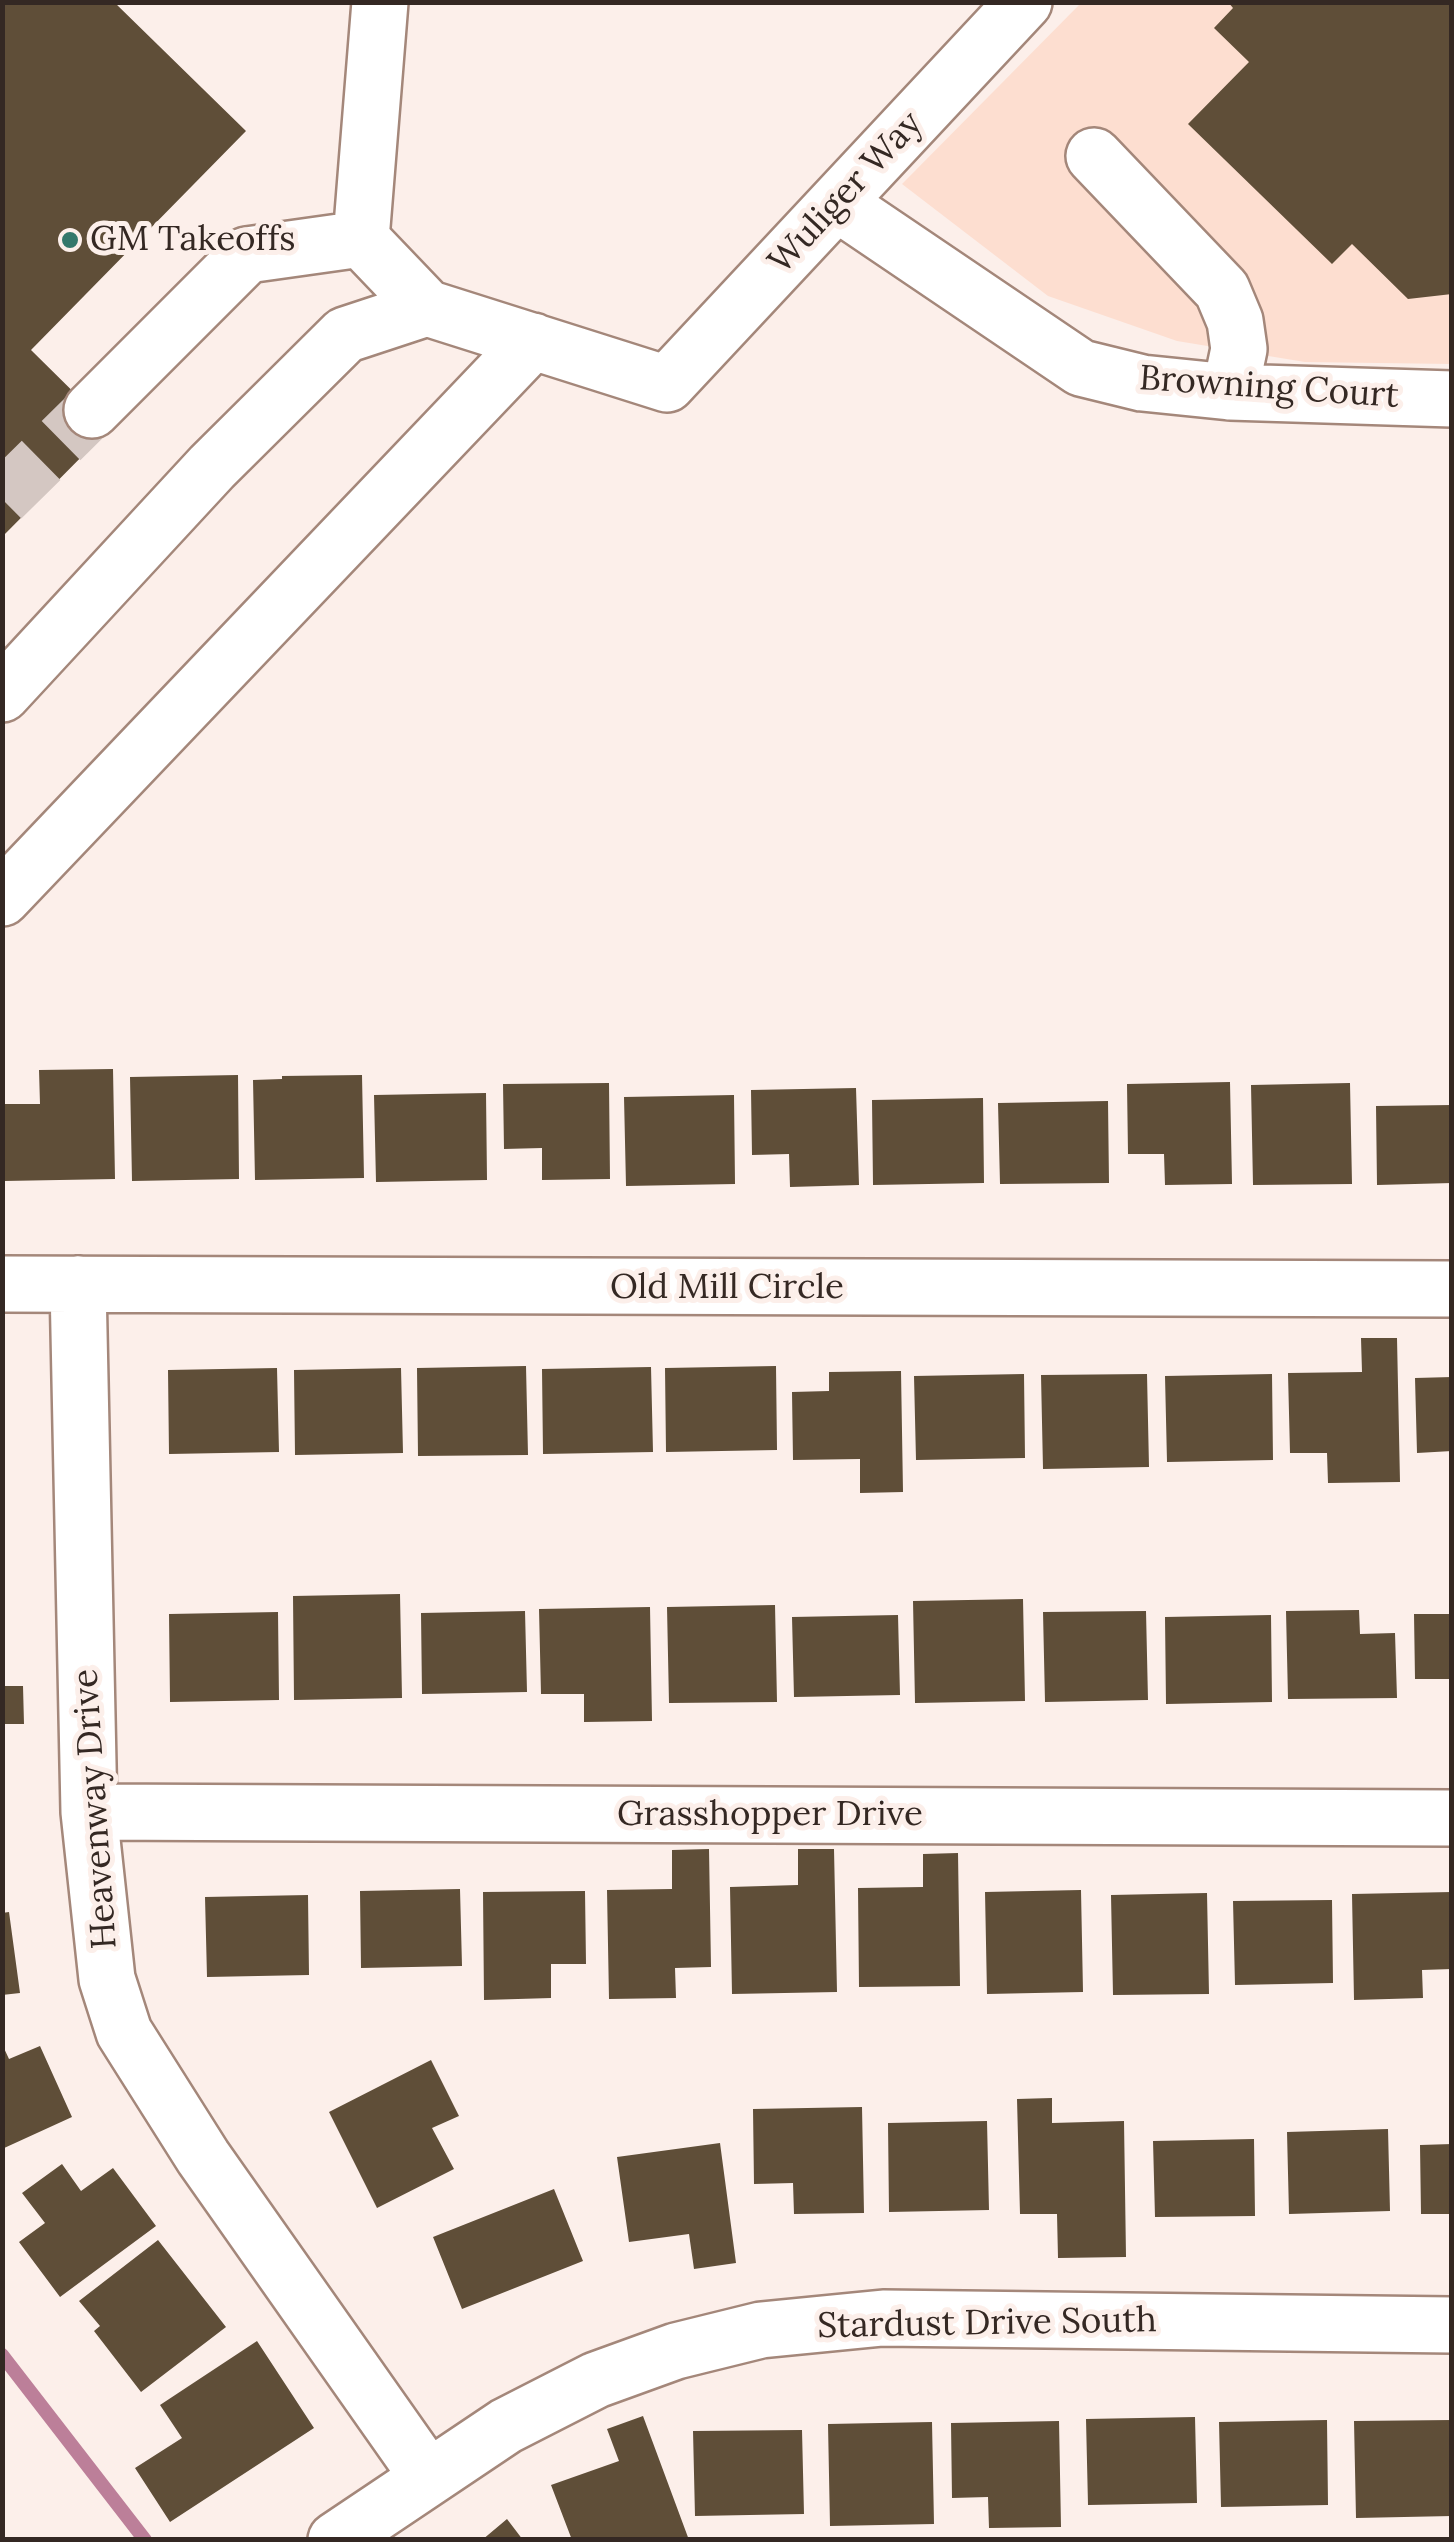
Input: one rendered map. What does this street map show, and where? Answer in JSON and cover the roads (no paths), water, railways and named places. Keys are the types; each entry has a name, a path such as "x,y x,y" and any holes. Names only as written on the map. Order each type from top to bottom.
{"street":[{"path":"2,898 532,341 428,308 361,239 380,2"},
{"name":"Wuliger Way","path":"532,341 667,384 1024,2"},
{"path":"1094,156 1222,290 1235,321 1238,349 1230,392"},
{"name":"Browning Court","path":"837,203 1081,368 1142,382 1230,392 1452,399"},
{"path":"92,410 247,255 361,239"},
{"path":"2,694 212,467 345,334 428,308"},
{"name":"Old Mill Circle","path":"2,1284 1452,1289"},
{"name":"Heavenway Drive","path":"78,1284 89,1812 108,1979 124,2032 203,2157 428,2477"},
{"name":"Grasshopper Drive","path":"89,1812 1452,1818"},
{"name":"Stardust Drive South","path":"336,2540 506,2426 596,2380 676,2351 761,2330 883,2318 1452,2325"}],"waterway":[{"path":"2,2355 145,2540"}],"tunnel":[{"path":"2,499 92,410"}],"place":[{"name":"GM Takeoffs","path":"70,240"}]}
